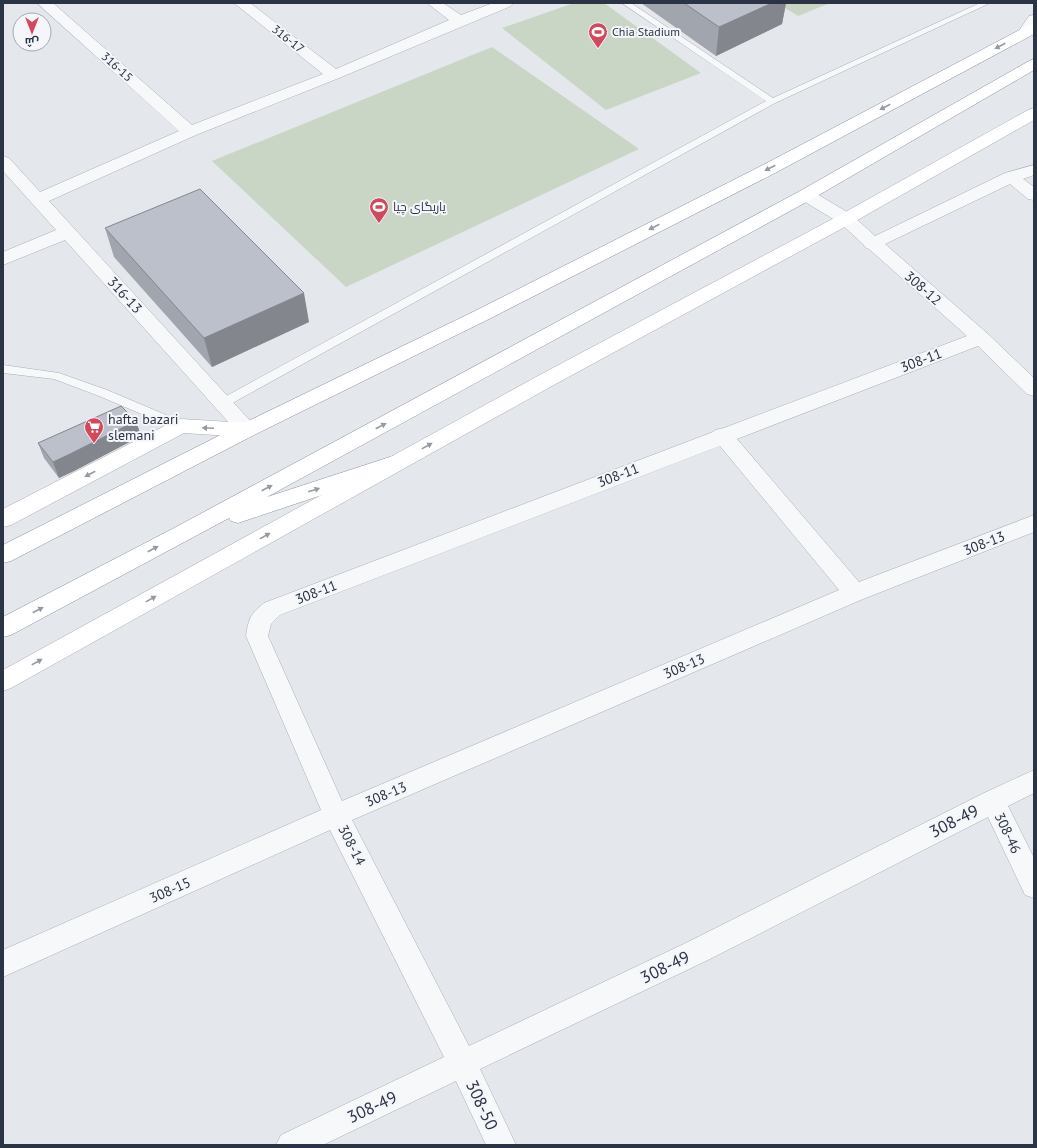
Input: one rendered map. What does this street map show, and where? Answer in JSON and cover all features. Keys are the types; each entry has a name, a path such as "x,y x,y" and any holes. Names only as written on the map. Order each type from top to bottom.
{"main road":[{"path":"3,555 247,430 484,314 769,169 1031,26"},
{"path":"3,628 184,533 806,195 1034,64"},
{"path":"3,681 543,382 846,219 1034,113"},
{"path":"3,519 181,426 247,430"},
{"path":"184,533 398,462"}],"street":[{"name":"316-17","path":"241,3 334,75"},
{"path":"434,3 460,21"},
{"path":"39,199 190,132 334,75 506,3"},
{"name":"316-15","path":"53,5 190,132"},
{"name":"316-13","path":"3,161 247,430"},
{"path":"872,244 1011,177 1034,170"},
{"path":"1011,177 1034,195"},
{"name":"308-12","path":"806,195 846,219 872,244 981,338 1034,389"},
{"path":"3,259 68,232"},
{"name":"308-11","path":"260,620 272,608 722,435 981,338"},
{"path":"722,435 855,593"},
{"name":"308-13","path":"336,815 855,593 1034,523"},
{"name":"308-14","path":"260,620 257,636 336,815 463,1064"},
{"name":"308-49","path":"291,1145 700,950 1034,781"},
{"name":"308-46","path":"993,801 1034,886"},
{"name":"308-15","path":"3,964 336,815"},
{"name":"308-50","path":"463,1064 501,1145"}],"lane":[{"path":"626,3 772,101"},
{"path":"223,403 772,101 986,3"},
{"path":"3,369 55,376 103,393 181,426"}],"green space":[{"name":"Chia Stadium","path":"574,3 604,3 701,73 606,110 502,28"},
{"path":"777,3 830,3 798,16"},
{"name":"یاریگای چیا","path":"492,47 639,149 346,287 212,161"}],"building":[{"path":"684,3 772,3 719,27"},
{"path":"200,189 304,293 204,338 105,228"},
{"path":"121,406 136,421 53,462 38,443"}],"place":[{"name":"Chia Stadium","path":"598,49"},
{"name":"یاریگای چیا","path":"379,224"},
{"name":"hafta bazari slemani","path":"94,444"}]}
